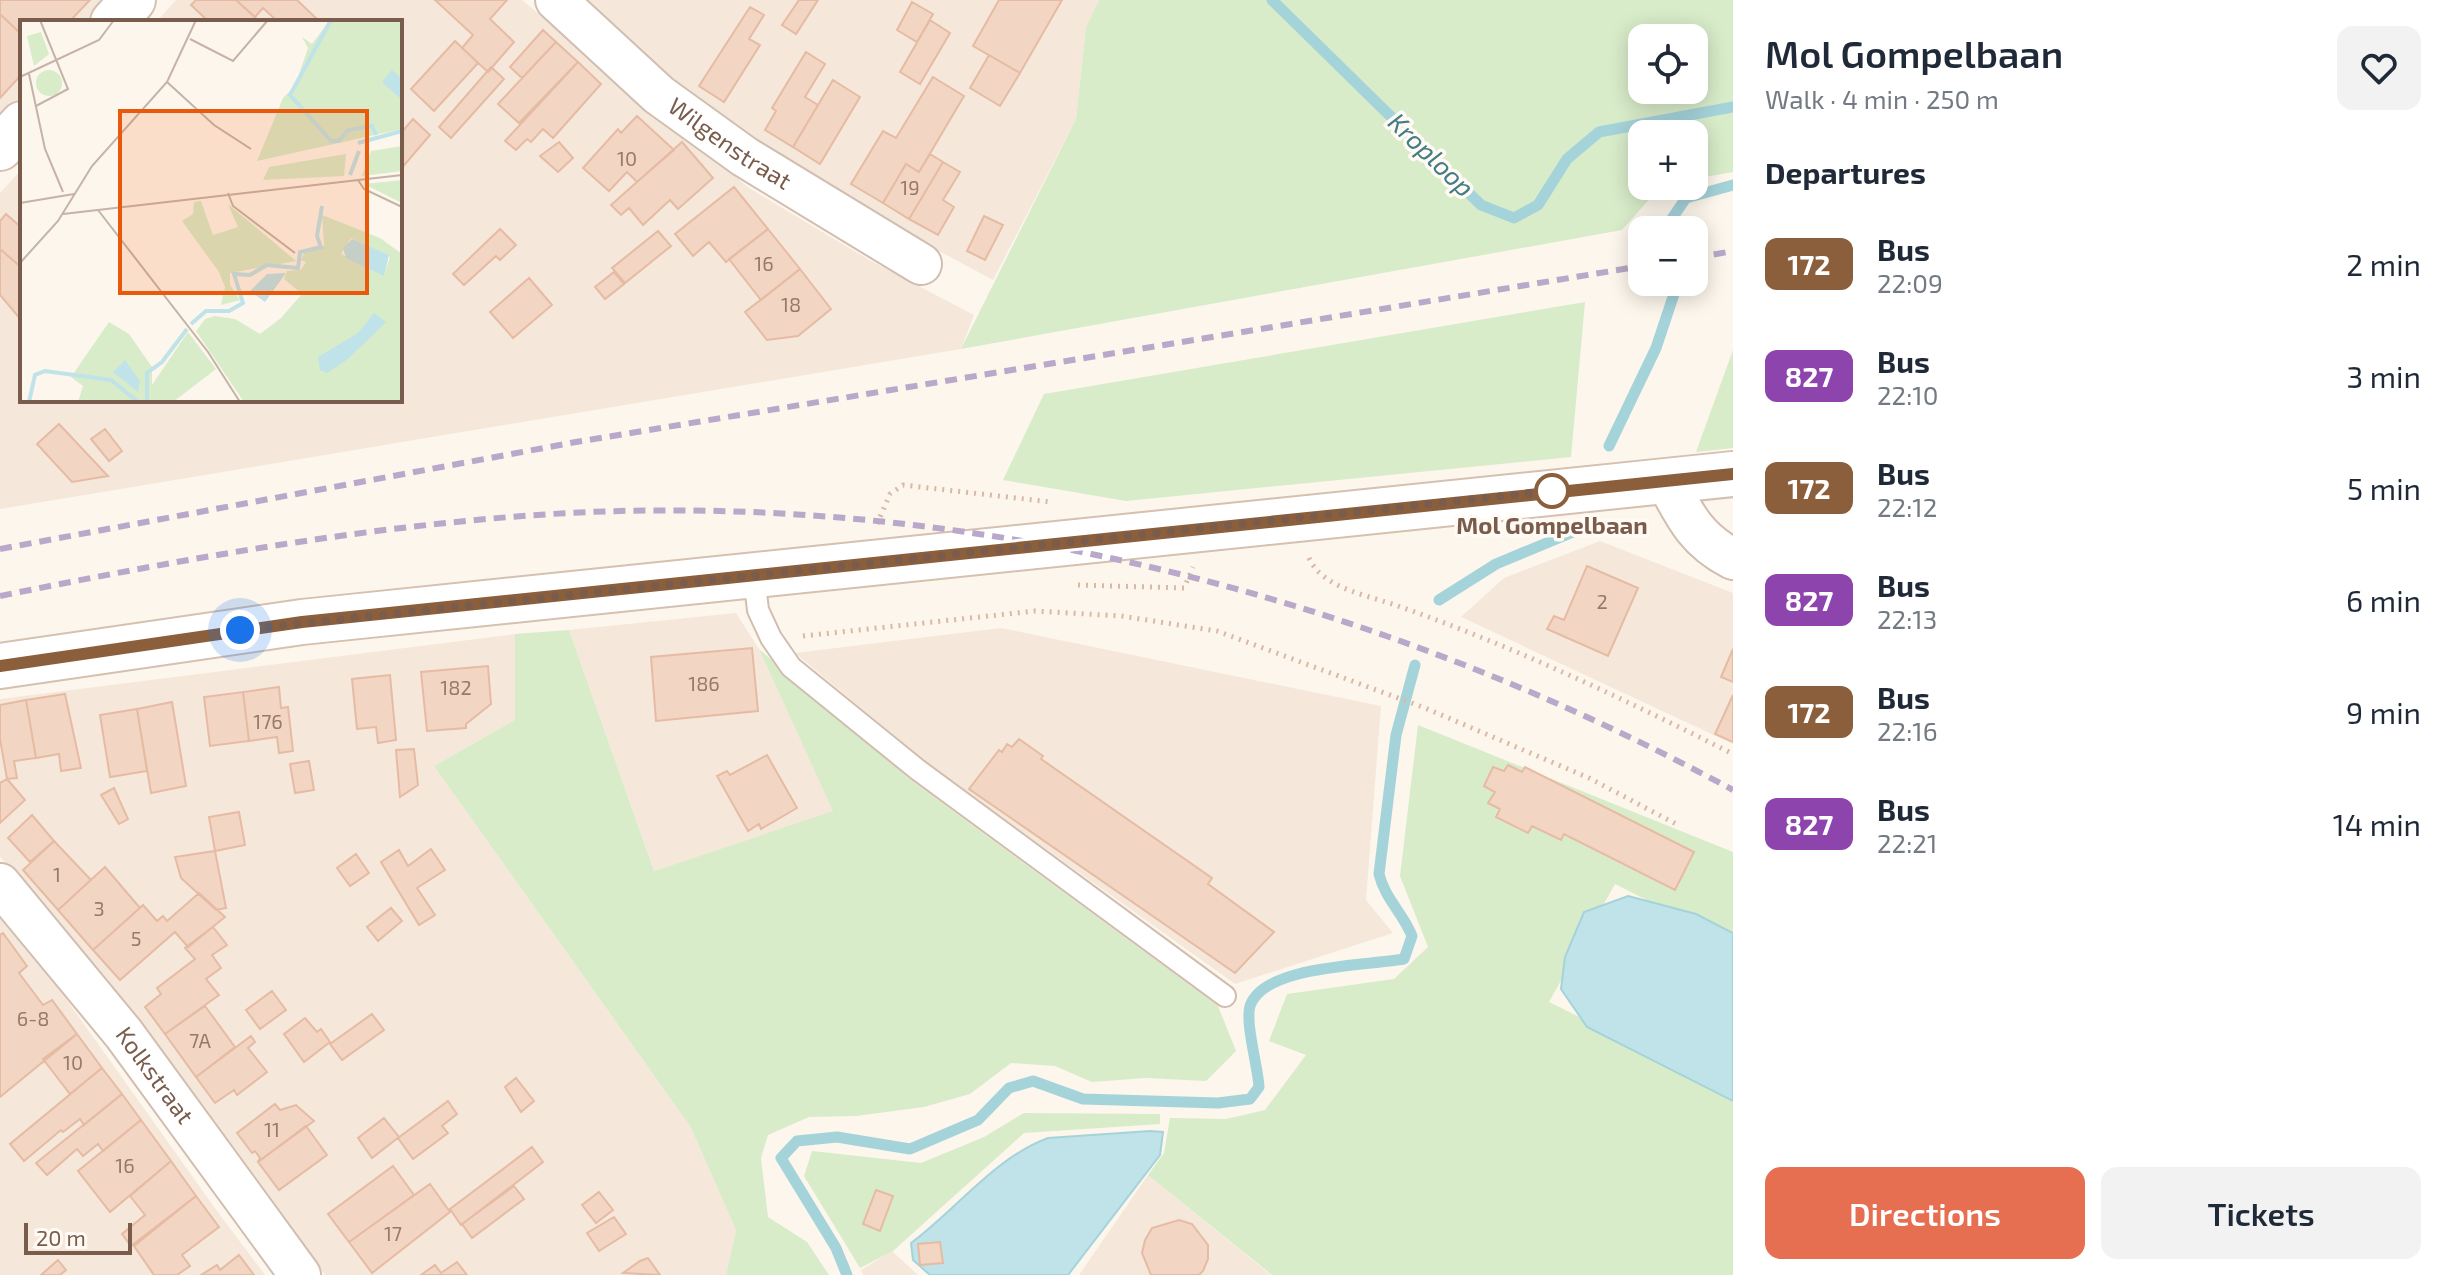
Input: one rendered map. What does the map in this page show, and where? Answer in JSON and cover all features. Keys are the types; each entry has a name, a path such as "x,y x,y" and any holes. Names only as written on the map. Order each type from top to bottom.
{"street":[{"path":"115,20 133,0"},
{"name":"Wilgenstraat","path":"556,0 659,95 745,157 921,264"},
{"path":"0,148 20,126"},
{"path":"0,666 302,622 1733,474"},
{"path":"1666,480 1690,523 1709,547 1733,559"},
{"name":"Kolkstraat","path":"0,884 124,1034 300,1275"}],"lane":[{"path":"754,576 758,610 771,638 791,667 918,770 1225,996"}],"path":[{"path":"1306,553 1319,575 1458,626 1733,754"},
{"path":"771,638 1035,611 1121,616 1217,631 1425,708 1589,778 1680,826"}],"shaded area":[{"path":"0,0 105,0 87,20 20,20 20,97 0,120"},
{"path":"176,0 522,0 749,188 871,261 974,315 961,349 0,509 0,193 20,171 20,402 402,402 402,20 158,20"},
{"path":"584,0 1099,0 1086,27 1076,119 993,280 902,231 762,147 680,87"},
{"path":"1600,541 1733,593 1733,744 1461,617 1504,578"},
{"path":"736,613 759,649 834,811 654,871 569,630"},
{"path":"1001,628 1381,706 1366,900 1393,933 1235,984 934,769 795,653"},
{"path":"515,634 515,720 434,766 690,1126 736,1230 726,1275 325,1275 25,884 0,857 0,699"},
{"path":"0,906 217,1211 265,1275 0,1275"},
{"path":"1148,1175 1271,1275 1079,1275"},
{"path":"892,1251 918,1275 863,1275 861,1270"}],"green space":[{"path":"1099,0 1733,0 1733,172 1708,176 1708,120 1628,120 1628,200 1649,200 1634,216 1628,216 1628,223 1622,230 961,349 1076,119 1086,27"},
{"path":"1585,302 1571,457 1126,501 1003,480 1044,394"},
{"path":"1733,350 1733,448 1696,452"},
{"path":"569,630 654,871 833,811 759,649 912,781 1218,1006 1236,1051 1206,1081 1146,1078 1092,1082 1055,1066 1011,1063 970,1094 924,1107 856,1116 809,1117 768,1135 761,1158 768,1217 807,1242 829,1275 726,1275 736,1230 690,1126 434,766 515,720 515,634"},
{"path":"1418,725 1733,852 1733,944 1615,884 1549,1002 1733,1093 1733,1275 1272,1275 1148,1175 1164,1153 1170,1118 1226,1119 1265,1110 1306,1055 1269,1041 1287,994 1394,979 1428,947 1400,876"},
{"path":"1024,1113 1160,1114 1160,1124 1024,1133 893,1251 860,1268 804,1176 812,1151 921,1163 984,1137"}],"water":[{"path":"1628,896 1696,914 1733,933 1733,1101 1587,1027 1561,989 1565,957 1584,912"},
{"path":"1163,1132 1160,1155 1068,1275 930,1275 913,1260 911,1243 993,1171 1028,1147 1048,1138"}],"building":[{"path":"0,0 90,0 71,20 20,20 20,33 0,14"},
{"path":"196,0 236,0 258,20 207,20 191,5"},
{"path":"236,0 297,0 318,20 276,20 263,8 255,17"},
{"path":"435,0 507,0 490,19 514,42 488,72 462,48 473,35"},
{"path":"799,0 818,0 796,34 782,25"},
{"path":"999,0 1062,0 1020,73 973,46"},
{"path":"912,2 933,14 917,42 897,30"},
{"path":"750,7 764,15 749,39 760,45 724,102 699,86"},
{"path":"0,14 20,33 20,76 0,98"},
{"path":"930,20 950,33 920,84 900,72"},
{"path":"543,30 556,42 522,78 510,67"},
{"path":"455,41 478,63 434,111 411,89"},
{"path":"556,42 578,62 519,123 498,104"},
{"path":"806,52 825,64 805,97 818,105 793,147 765,130 776,111 772,108"},
{"path":"989,55 1020,73 1000,106 970,88"},
{"path":"578,62 601,84 553,138 543,129 531,142 527,139 516,150 505,141"},
{"path":"491,67 504,79 451,138 439,127"},
{"path":"933,77 964,96 919,172 906,164 883,203 851,184 883,131 896,138"},
{"path":"833,80 860,97 820,164 793,147"},
{"path":"637,116 674,150 637,182 627,172 609,191 583,168 618,129 621,133"},
{"path":"413,119 430,135 402,168 402,132"},
{"path":"559,142 573,158 558,172 540,156"},
{"path":"682,142 713,178 678,209 670,200 643,225 629,208 621,215 611,205"},
{"path":"930,154 943,162 909,219 883,203 906,164 919,172"},
{"path":"943,162 960,172 943,200 954,207 938,235 909,219"},
{"path":"734,187 768,229 726,262 709,242 693,256 675,234"},
{"path":"6,214 20,226 20,266 0,249 0,221"},
{"path":"984,216 1003,225 985,260 967,251"},
{"path":"500,229 516,245 500,260 496,256 464,285 453,274"},
{"path":"768,229 800,269 761,300 729,259"},
{"path":"658,231 671,246 625,283 612,268"},
{"path":"0,249 20,266 20,319 0,295"},
{"path":"800,269 831,309 798,336 767,340 745,312"},
{"path":"614,272 624,284 605,299 595,287"},
{"path":"529,278 552,305 513,338 490,312"},
{"path":"59,424 108,476 72,482 37,444"},
{"path":"105,429 122,451 109,461 91,439"},
{"path":"1587,566 1638,588 1608,656 1547,629 1554,616 1564,620"},
{"path":"752,648 758,711 656,721 651,657"},
{"path":"1733,649 1733,682 1721,677"},
{"path":"488,666 491,704 466,724 466,728 427,731 421,672"},
{"path":"390,675 396,740 378,743 376,727 357,729 352,679"},
{"path":"279,687 281,708 288,707 293,751 279,753 277,737 249,741 243,692"},
{"path":"243,692 249,741 210,746 204,697"},
{"path":"65,694 81,768 61,771 59,754 36,758 26,700"},
{"path":"1733,695 1733,742 1715,734"},
{"path":"26,700 36,758 14,761 17,778 7,779 0,739 0,705"},
{"path":"172,702 186,786 151,793 137,709"},
{"path":"137,709 147,771 110,777 100,715"},
{"path":"1019,739 1043,756 1041,759 1212,878 1208,884 1274,932 1235,973 969,789 999,750 1002,752 1007,744 1012,747"},
{"path":"414,749 418,785 400,797 396,750"},
{"path":"767,755 797,808 761,829 759,824 748,831 717,776 727,771 730,775"},
{"path":"309,761 314,790 295,793 290,764"},
{"path":"1508,765 1522,772 1525,767 1694,852 1675,890 1564,834 1561,840 1532,826 1528,833 1496,817 1500,809 1488,803 1495,792 1484,786 1493,767 1504,771"},
{"path":"7,779 25,800 0,823 0,783"},
{"path":"114,788 128,819 119,824 101,795"},
{"path":"239,812 245,845 215,851 209,817"},
{"path":"32,815 54,841 30,862 8,838"},
{"path":"54,841 91,880 58,910 23,870"},
{"path":"431,849 445,870 417,888 435,915 419,925 381,862 399,850 408,866"},
{"path":"215,851 226,908 216,910 181,878 175,857"},
{"path":"356,854 369,873 350,886 337,868"},
{"path":"105,867 140,908 93,950 58,910"},
{"path":"199,893 225,917 188,947 175,932 120,980 93,950 143,905 157,921 163,916 167,921"},
{"path":"391,908 402,921 378,941 367,927"},
{"path":"213,927 227,945 212,955 221,968 206,979 219,995 165,1034 145,1007 161,994 157,988 195,959 185,948"},
{"path":"3,933 27,966 19,973 43,1005 52,1000 77,1034 0,1097 0,935"},
{"path":"272,991 286,1010 260,1029 246,1010"},
{"path":"205,1006 235,1047 196,1077 165,1034"},
{"path":"372,1014 384,1030 342,1060 330,1044"},
{"path":"305,1018 317,1032 321,1029 330,1042 304,1062 284,1034"},
{"path":"77,1034 102,1068 70,1094 43,1059"},
{"path":"251,1036 255,1042 248,1048 267,1072 237,1095 234,1090 215,1103 196,1077"},
{"path":"102,1068 122,1094 84,1125 80,1119 63,1132 61,1130 24,1161 10,1144"},
{"path":"516,1078 534,1101 521,1112 505,1087"},
{"path":"122,1094 141,1120 103,1151 98,1144 83,1156 77,1149 47,1175 36,1163"},
{"path":"448,1101 457,1114 442,1126 448,1133 413,1159 398,1138"},
{"path":"275,1104 280,1110 296,1105 314,1121 258,1162 260,1158 255,1151 252,1153 237,1133"},
{"path":"384,1118 399,1137 372,1158 358,1138"},
{"path":"141,1120 171,1161 110,1212 78,1171"},
{"path":"306,1126 327,1155 279,1190 258,1162"},
{"path":"532,1147 543,1162 461,1225 450,1209"},
{"path":"171,1161 196,1196 131,1246 122,1234 145,1215 130,1196"},
{"path":"393,1166 414,1195 349,1242 328,1214"},
{"path":"430,1184 450,1212 372,1273 349,1242"},
{"path":"514,1186 524,1199 472,1238 462,1224"},
{"path":"876,1190 893,1196 880,1231 863,1224"},
{"path":"599,1192 613,1210 596,1223 582,1205"},
{"path":"196,1196 219,1227 182,1255 190,1266 177,1275 154,1275 134,1246"},
{"path":"614,1217 626,1234 599,1251 587,1233"},
{"path":"1179,1220 1192,1224 1208,1245 1208,1259 1203,1271 1199,1275 1151,1275 1142,1253 1145,1240 1152,1228"},
{"path":"940,1242 943,1263 920,1265 918,1244"},
{"path":"239,1255 254,1275 201,1275 217,1265 220,1270"},
{"path":"648,1258 660,1275 623,1273 640,1261"},
{"path":"58,1260 66,1270 60,1275 41,1275"},
{"path":"457,1262 467,1275 421,1275 435,1265 441,1273"}],"waterway":[{"name":"Kroploop","path":"1272,0 1481,205 1514,218 1538,205 1567,159 1599,132 1733,107"},
{"path":"1674,216 1686,198 1733,185"},
{"path":"1609,446 1656,348 1673,296"},
{"path":"1439,600 1496,564 1578,530"},
{"path":"847,1275 836,1248 781,1158 797,1141 837,1137 910,1149 978,1120 1009,1088 1033,1081 1083,1099 1218,1103 1250,1099 1259,1087 1249,1014 1250,1006 1259,992 1274,982 1295,975 1404,959 1412,936 1385,891 1379,874 1396,735 1415,665"}],"railway":[{"path":"1708,255 1733,251"},
{"path":"0,549 576,442 1628,268"},
{"path":"0,596 282,544 496,518 568,513 720,511 871,520 1021,541 1170,572 1316,612 1459,663 1598,722 1733,790"}],"bus line":[{"name":"172","path":"0,666 86,651 302,622 1303,516 1733,474"}],"place":[{"name":"Mol Gompelbaan","path":"1552,491"}],"route":[{"path":"240,630 1552,491"}]}
